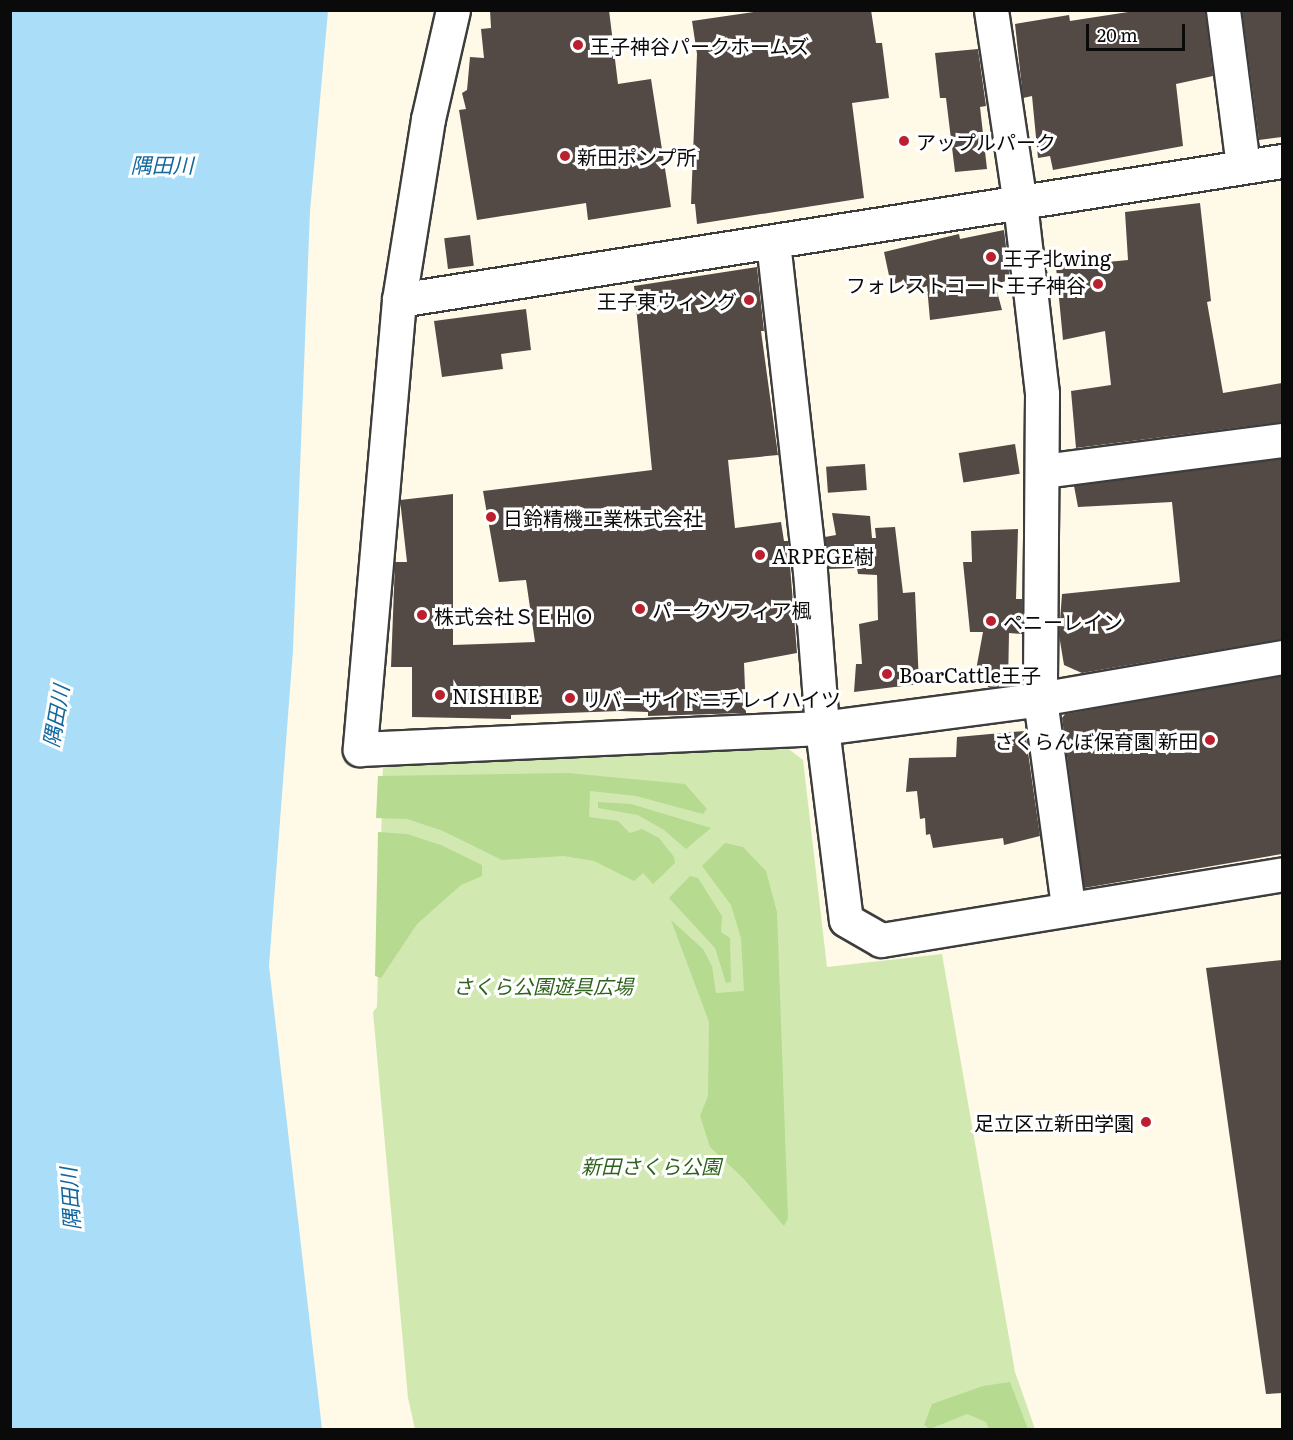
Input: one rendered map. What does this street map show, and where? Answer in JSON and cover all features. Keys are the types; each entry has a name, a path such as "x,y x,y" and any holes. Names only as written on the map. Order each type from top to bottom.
{"street":[{"path":"453,10 428,119 399,300 360,749 822,728 1040,699 1282,657"},
{"path":"991,10 1020,203 1042,394 1040,699 1068,907"},
{"path":"1223,10 1243,166"},
{"path":"399,300 1282,161"},
{"path":"773,242 810,571 822,728 846,920 881,940 1068,907 1282,874"},
{"path":"1042,471 1282,440"}],"green space":[{"name":"新田さくら公園","path":"786,747 803,760 827,967 942,954 1015,1372 1035,1429 415,1429 408,1398 373,1012 377,1007 383,762"},
{"path":"568,773 685,784 707,809 703,814 636,796 590,791 589,817 618,821 630,833 642,829 659,838 674,857 675,863 653,884 643,873 634,881 594,861 564,856 502,860 443,831 407,819 376,818 378,776"},
{"path":"598,802 631,804 711,828 686,849 664,830 638,815 598,808"},
{"path":"378,832 407,834 441,845 482,865 482,876 461,885 417,924 381,978 375,976"},
{"path":"725,843 743,847 766,871 777,912 788,1218 784,1226 743,1178 710,1147 700,1116 708,1096 709,1022 671,920 703,949 712,966 716,993 744,991 741,938 731,905 702,866"},
{"path":"690,876 698,878 722,916 721,932 730,938 731,982 726,983 715,948 669,898"},
{"path":"1010,1382 1028,1429 989,1429 986,1422 967,1414 930,1429 924,1425 932,1404 983,1386"}],"water":[{"name":"隅田川","path":"10,11 328,11 310,211 293,650 269,966 322,1429 11,1429"}],"building":[{"name":"新田ポンプ所","path":"490,10 609,10 618,84 651,79 671,207 588,220 586,203 477,220 459,110 466,109 462,93 467,90 470,57 484,58 481,29 491,28"},
{"path":"768,10 871,10 876,43 882,43 889,98 852,103 864,198 697,224 695,204 691,204 697,54 692,21"},
{"path":"1141,10 1205,10 1213,76 1176,84 1183,146 1053,170 1050,156 1038,158 1032,96 1023,98 1015,24 1069,15 1070,21"},
{"path":"1242,10 1282,10 1282,137 1259,140"},
{"path":"978,49 986,106 980,107 987,169 955,172 946,98 940,98 935,53"},
{"path":"1200,203 1211,301 1207,302 1223,393 1282,383 1282,422 1076,448 1071,391 1111,385 1105,331 1063,340 1056,267 1128,260 1125,212"},
{"path":"1004,230 1010,280 995,284 1002,310 930,320 927,286 909,293 903,281 891,285 884,252 959,234 960,239"},
{"path":"470,235 474,266 448,269 444,238"},
{"path":"757,267 764,331 761,331 778,455 728,460 735,528 781,522 784,541 788,541 797,653 744,663 746,713 648,716 648,712 620,711 511,715 511,719 412,717 412,667 391,667 395,562 407,562 400,500 453,494 453,645 535,642 526,580 499,582 483,491 652,470 634,286"},
{"path":"526,309 531,350 501,354 503,369 442,377 434,321"},
{"path":"1015,444 1020,474 963,483 959,453"},
{"path":"1282,459 1282,639 1082,673 1064,665 1059,635 1062,594 1180,582 1172,502 1078,507 1074,486"},
{"path":"865,464 867,490 828,493 826,467"},
{"path":"832,513 870,516 872,538 876,538 875,528 895,527 903,593 915,592 919,684 854,692 856,664 862,664 859,624 878,620 877,575 858,574 857,568 829,569 825,537 836,535"},
{"path":"1018,529 1016,599 1022,599 1022,634 1009,633 1008,685 988,687 985,670 976,670 983,632 970,632 963,562 972,562 971,531"},
{"path":"1282,676 1282,854 1084,888 1062,718 1065,714"},
{"path":"1025,731 1040,836 1004,845 1003,838 933,848 930,834 926,835 925,818 920,819 917,791 906,792 909,758 956,757 957,737"},
{"path":"1282,960 1282,1393 1266,1394 1206,968"}],"place":[{"name":"王子神谷パークホームズ","path":"578,45"},
{"name":"アップルパーク","path":"904,141"},
{"name":"新田ポンプ所","path":"565,156"},
{"name":"王子北wing","path":"991,257"},
{"name":"フォレストコート王子神谷","path":"1098,284"},
{"name":"王子東ウィング","path":"749,300"},
{"name":"日鈴精機工業株式会社","path":"491,517"},
{"name":"ARPEGE樹","path":"760,555"},
{"name":"パークソフィア楓","path":"640,609"},
{"name":"株式会社ＳＥＨＯ","path":"422,615"},
{"name":"ペニーレイン","path":"991,621"},
{"name":"BoarCattle王子","path":"887,674"},
{"name":"NISHIBE","path":"440,695"},
{"name":"リバーサイドニチレイハイツ","path":"570,698"},
{"name":"さくらんぼ保育園 新田","path":"1210,740"},
{"name":"足立区立新田学園","path":"1146,1122"}],"park label":[{"name":"さくら公園遊具広場","path":"543,985"}]}
